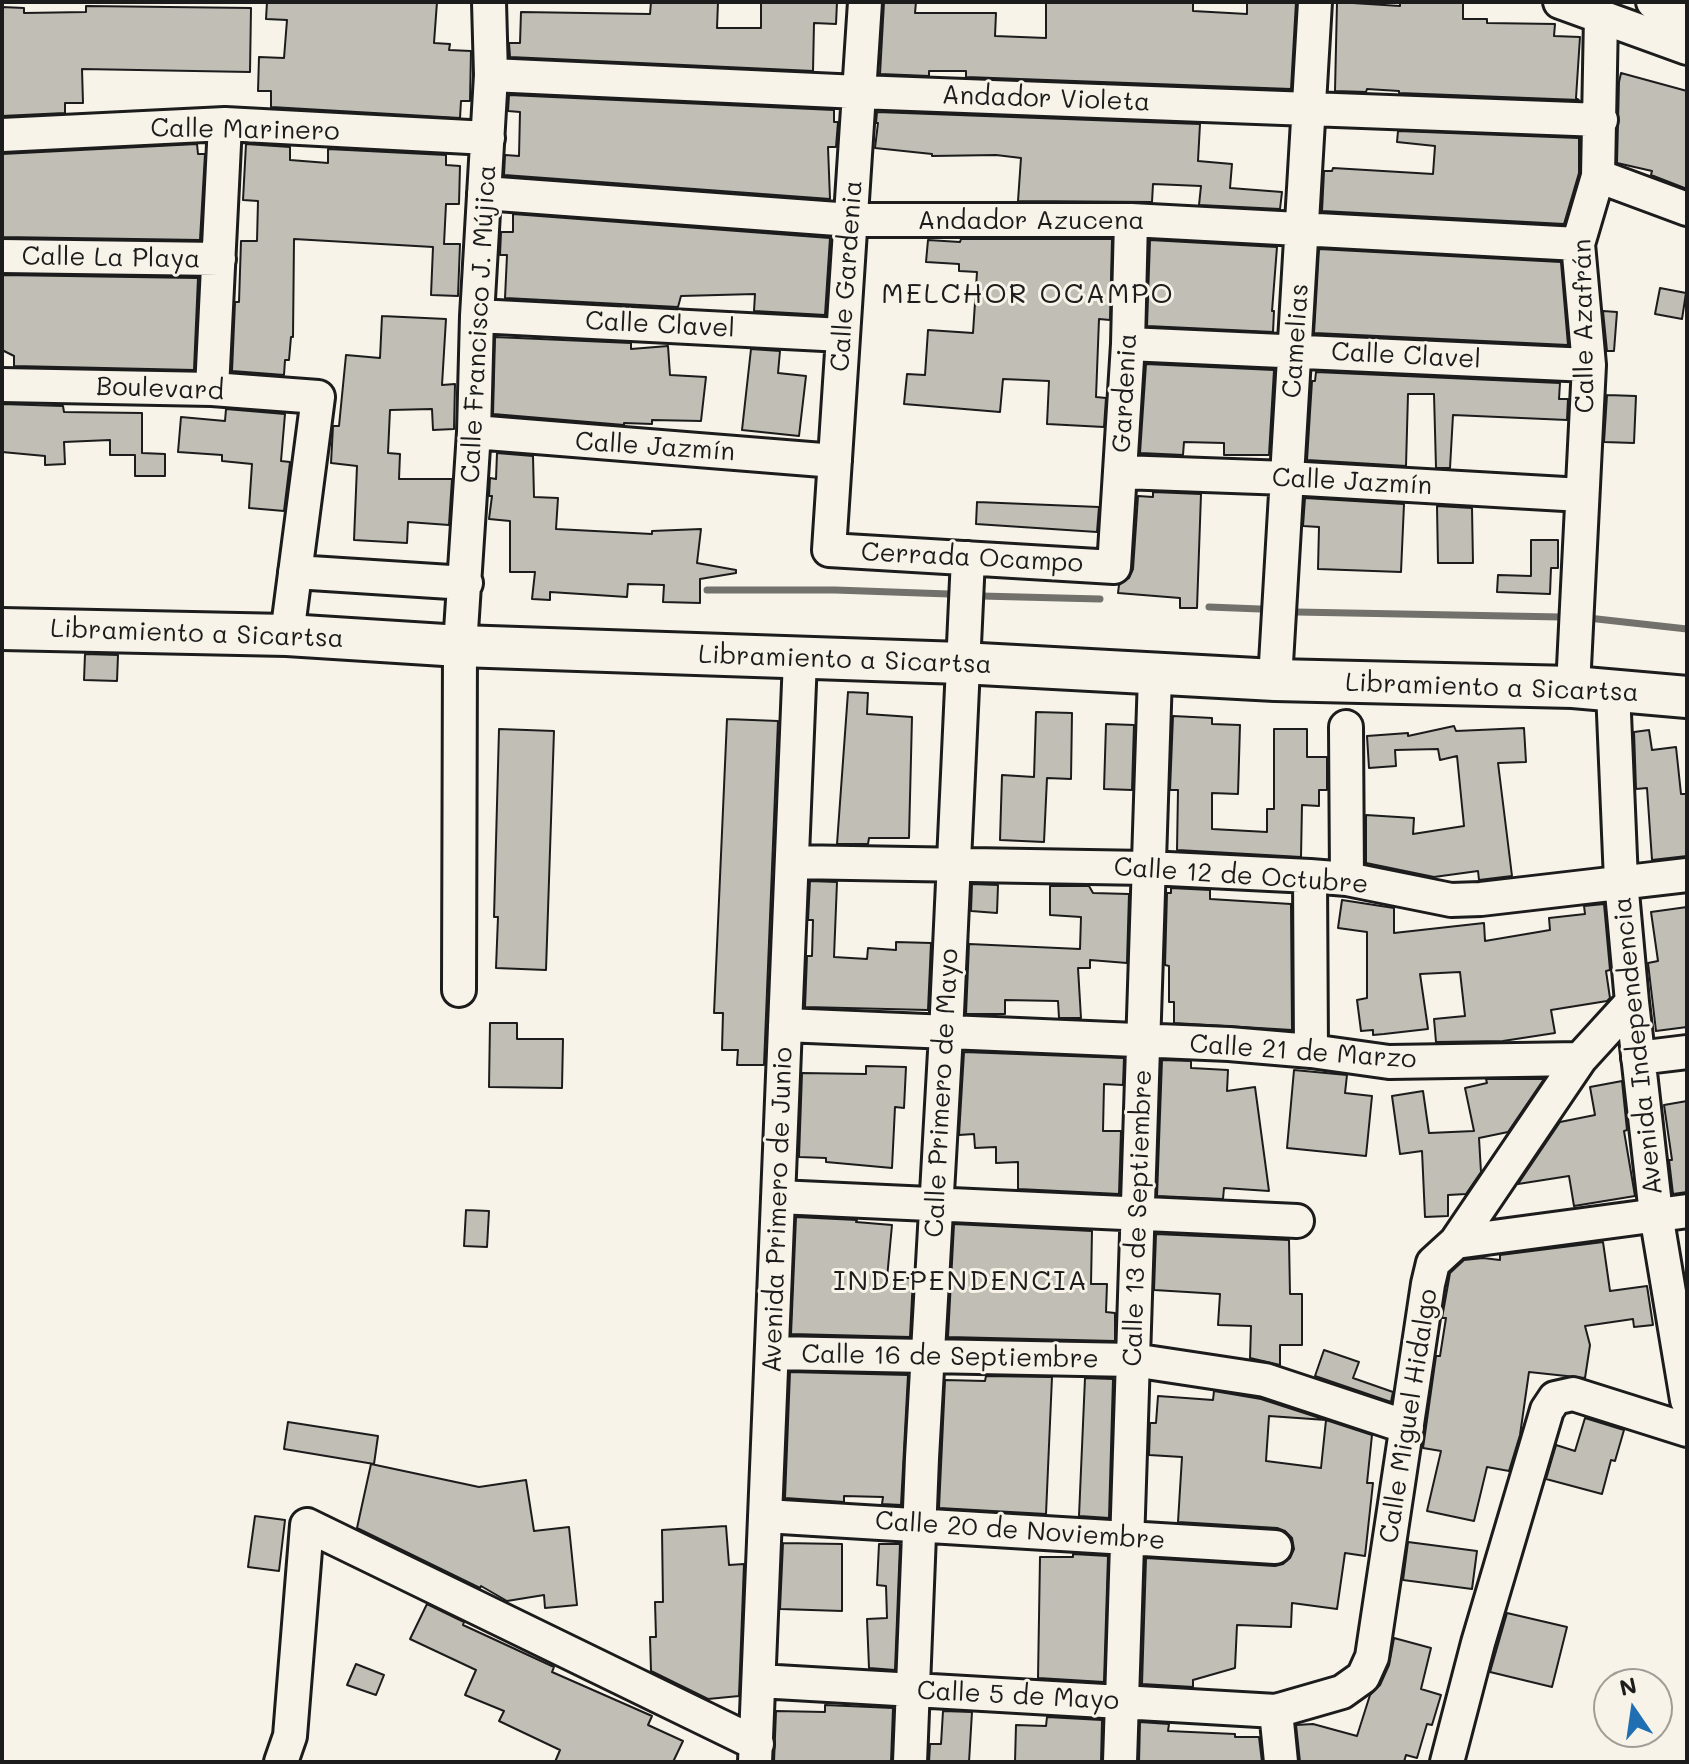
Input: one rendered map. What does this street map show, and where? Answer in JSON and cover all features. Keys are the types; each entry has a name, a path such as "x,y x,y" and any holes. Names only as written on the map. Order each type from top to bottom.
{"main road":[{"name":"Libramiento a Sicartsa","path":"2,629 287,635 460,646 961,663 1275,680 1573,687 1687,697"}],"street":[{"name":"Calle Francisco J. Mújica","path":"459,990 460,646 466,583 491,75 489,2"},
{"name":"Calle Gardenia","path":"829,550 865,2"},
{"name":"Camelias","path":"1275,680 1304,230 1315,2"},
{"path":"1560,2 1687,48"},
{"path":"1653,2 1687,15"},
{"name":"Calle Azafrán","path":"1573,687 1589,365 1578,244 1598,176 1601,16"},
{"name":"Andador Violeta","path":"491,75 1601,120"},
{"path":"212,389 225,124"},
{"name":"Calle Marinero","path":"2,135 225,124 488,138"},
{"path":"1598,176 1687,209"},
{"name":"Andador Azucena","path":"484,193 851,220 1131,220 1578,244"},
{"name":"Gardenia","path":"1114,567 1128,344 1131,220"},
{"name":"Calle La Playa","path":"2,256 219,259"},
{"name":"Calle Clavel","path":"477,316 843,335"},
{"name":"Calle Clavel","path":"1128,344 1589,365"},
{"name":"Boulevard","path":"2,385 212,389 318,397 295,572"},
{"name":"Calle Jazmín","path":"474,432 835,461"},
{"name":"Calle Jazmín","path":"1121,472 1582,495"},
{"name":"Cerrada Ocampo","path":"829,550 1114,567"},
{"name":"Calle Primero de Mayo","path":"910,1762 922,1458 968,558"},
{"path":"287,635 295,572 466,583"},
{"name":"Avenida Primero de Junio","path":"756,1753 800,659"},
{"name":"Calle 13 de Septiembre","path":"1120,1762 1155,675"},
{"name":"Avenida Independencia","path":"1613,690 1621,881 1632,1002 1638,1058 1672,1213 1687,1400"},
{"path":"1346,727 1347,879"},
{"name":"Calle 12 de Octubre","path":"792,862 1148,868 1310,876 1347,879 1451,900 1687,875"},
{"path":"1310,876 1311,1051"},
{"name":"Calle Miguel Hidalgo","path":"1372,1657 1433,1263 1456,1242 1580,1059 1632,1002"},
{"name":"Calle 21 de Marzo","path":"785,1025 1311,1051 1389,1062 1580,1059"},
{"path":"1638,1058 1687,1052"},
{"path":"778,1197 1297,1221"},
{"path":"1456,1242 1672,1213"},
{"name":"Calle 16 de Septiembre","path":"772,1353 1133,1360 1265,1380 1407,1427"},
{"path":"1447,1762 1478,1643 1547,1410 1555,1398 1573,1394 1687,1430"},
{"name":"Calle 20 de Noviembre","path":"765,1516 1275,1547"},
{"path":"281,1762 290,1736 307,1525 756,1753"},
{"name":"Calle 5 de Mayo","path":"759,1681 1276,1711 1342,1692 1363,1677 1372,1657"},
{"path":"1276,1711 1281,1762"}],"building":[{"path":"267,2 437,2 434,43 450,44 449,50 471,51 470,101 461,101 460,118 271,107 271,91 258,91 259,57 284,58 287,20 266,19"},
{"path":"651,2 718,2 717,28 761,28 761,2 837,2 836,24 814,23 813,71 510,57 509,43 520,43 521,12 650,14"},
{"path":"884,2 916,2 915,13 996,13 995,36 1046,38 1046,2 1193,2 1193,11 1247,14 1247,2 1296,2 1291,89 966,77 966,71 929,71 929,76 880,74"},
{"path":"1337,2 1400,6 1400,2 1463,2 1463,19 1487,19 1487,23 1555,24 1554,36 1580,37 1576,98 1579,100 1367,89 1366,92 1335,91"},
{"path":"86,6 251,8 250,72 82,69 83,103 65,103 65,113 2,116 2,7 24,8 24,13 86,12"},
{"path":"1621,73 1687,91 1687,189 1651,175 1652,171 1617,163"},
{"path":"509,95 834,110 834,122 838,122 836,147 828,147 830,199 504,175 505,155 519,156 520,112 508,111"},
{"path":"877,112 1200,124 1198,161 1232,164 1230,188 1282,192 1280,209 1199,205 1201,186 1153,184 1152,202 1018,201 1021,158 996,155 932,156 875,148"},
{"path":"1398,131 1579,138 1579,173 1564,224 1322,211 1324,171 1332,171 1333,168 1433,174 1435,146 1397,142"},
{"path":"197,144 198,154 205,154 200,240 2,237 2,154"},
{"path":"246,144 290,147 290,160 328,163 328,149 446,155 446,165 460,166 459,204 446,204 444,244 460,244 458,296 431,295 433,247 294,239 293,337 289,360 285,360 284,375 232,371 241,241 257,241 258,201 243,200"},
{"path":"513,214 830,238 825,315 754,311 755,294 681,296 678,307 505,298 507,255 500,255 501,232 513,232"},
{"path":"961,239 1112,239 1110,320 1099,319 1096,397 1106,398 1104,427 1047,424 1049,381 1003,379 1000,412 904,404 907,374 925,375 928,330 973,333 977,272 959,271 959,264 926,262 928,240 960,242"},
{"path":"1150,240 1277,247 1273,332 1147,326"},
{"path":"1319,249 1561,262 1568,345 1314,333"},
{"path":"2,275 198,278 194,370 14,366 14,356 2,350"},
{"path":"1660,288 1686,293 1682,319 1655,314"},
{"path":"1603,311 1617,312 1614,351 1607,351"},
{"path":"382,316 446,319 442,385 455,384 454,429 433,430 432,409 390,410 388,453 400,454 399,479 452,479 449,525 408,522 407,543 354,540 357,466 331,463 333,426 339,426 346,355 380,358"},
{"path":"495,337 631,343 631,349 668,346 670,375 706,377 701,421 652,420 652,424 624,425 493,414"},
{"path":"751,349 780,351 778,373 806,376 799,436 742,430"},
{"path":"1146,364 1274,370 1269,455 1224,455 1224,443 1184,442 1183,455 1140,453"},
{"path":"1316,372 1560,383 1559,399 1568,399 1567,420 1453,415 1450,468 1436,468 1434,394 1408,394 1406,466 1307,460 1312,381 1315,381"},
{"path":"1607,395 1636,396 1634,443 1604,442"},
{"path":"2,404 63,406 64,412 142,413 142,453 165,454 165,476 135,476 135,455 110,455 110,440 64,442 65,464 45,465 45,456 2,452"},
{"path":"226,409 285,414 281,461 290,462 284,511 249,508 252,464 222,461 222,455 178,452 181,417 225,421"},
{"path":"497,453 533,456 534,497 558,498 556,529 652,534 652,531 701,529 697,563 736,570 736,573 700,579 700,603 663,602 664,585 628,584 627,597 550,592 550,600 532,599 535,572 510,572 510,521 489,519 492,496 489,496 490,478 496,479"},
{"path":"1153,492 1201,494 1197,608 1180,608 1180,598 1118,593 1119,585 1129,578 1133,569 1138,496 1153,497"},
{"path":"1305,498 1404,504 1401,572 1318,569 1319,527 1303,526"},
{"path":"977,502 1099,507 1097,532 976,524"},
{"path":"1437,506 1472,508 1473,563 1438,563"},
{"path":"1531,540 1558,540 1558,568 1551,568 1550,594 1497,592 1498,575 1531,576"},
{"path":"85,654 118,655 117,681 84,680"},
{"path":"848,692 868,693 867,714 912,717 909,838 869,838 868,844 837,844"},
{"path":"1036,712 1072,713 1071,779 1047,778 1044,842 1000,840 1002,775 1034,777"},
{"path":"1173,716 1212,718 1212,724 1240,725 1238,794 1212,793 1212,829 1267,832 1267,809 1274,809 1274,729 1307,729 1307,757 1327,757 1327,790 1319,790 1319,806 1302,805 1301,857 1177,850 1178,790 1170,790"},
{"path":"727,719 778,721 764,1065 737,1065 738,1050 722,1050 723,1013 714,1013"},
{"path":"1106,724 1134,725 1132,790 1104,789"},
{"path":"1454,726 1456,731 1524,728 1526,762 1498,763 1512,876 1479,880 1478,871 1434,877 1366,863 1366,815 1414,818 1413,834 1464,826 1457,756 1440,760 1438,749 1395,750 1396,766 1369,768 1367,736 1408,733 1408,736"},
{"path":"499,729 554,731 546,970 496,968 498,917 494,917"},
{"path":"1649,730 1652,750 1676,747 1681,794 1687,794 1687,856 1652,860 1647,788 1636,789 1634,732"},
{"path":"810,881 837,882 834,957 867,959 868,948 896,950 896,942 931,943 928,1010 805,1007 807,956 812,956 813,920 808,920"},
{"path":"972,884 998,885 997,913 971,911"},
{"path":"1050,886 1089,886 1093,893 1129,894 1127,963 1090,960 1090,968 1078,968 1081,1018 1059,1018 1058,1001 1005,1000 1005,1014 966,1014 969,944 1080,949 1081,917 1050,915"},
{"path":"1171,888 1210,890 1210,899 1291,904 1292,1030 1174,1023 1174,1002 1169,1002 1169,966 1165,965 1167,893 1171,893"},
{"path":"1342,900 1394,908 1394,933 1484,923 1485,941 1550,930 1549,918 1585,914 1584,906 1604,904 1610,998 1551,1010 1555,1033 1503,1041 1436,1042 1434,1019 1465,1016 1460,972 1420,974 1428,1029 1373,1035 1373,1030 1361,1031 1357,1000 1367,998 1367,932 1338,928"},
{"path":"1687,907 1687,1027 1656,1031 1648,963 1658,961 1651,912"},
{"path":"490,1023 517,1023 517,1039 563,1039 562,1088 489,1087"},
{"path":"964,1052 1124,1058 1123,1085 1104,1084 1103,1131 1121,1131 1119,1194 1018,1189 1018,1162 996,1163 996,1147 975,1148 974,1134 959,1135"},
{"path":"1162,1060 1191,1061 1191,1068 1228,1070 1227,1091 1255,1087 1269,1191 1224,1188 1223,1199 1157,1196"},
{"path":"866,1066 906,1067 904,1108 895,1107 892,1168 799,1157 802,1073 866,1074"},
{"path":"1294,1070 1347,1075 1345,1093 1372,1096 1366,1156 1287,1148"},
{"path":"1486,1079 1544,1079 1508,1132 1479,1138 1481,1172 1466,1194 1448,1195 1448,1216 1425,1217 1422,1151 1400,1154 1392,1096 1423,1091 1429,1133 1474,1131 1465,1088 1487,1083"},
{"path":"1622,1081 1627,1130 1624,1131 1635,1196 1574,1206 1569,1176 1518,1184 1560,1122 1595,1115 1590,1087"},
{"path":"1687,1101 1687,1192 1673,1194 1669,1160 1672,1160 1664,1105"},
{"path":"466,1210 489,1211 487,1247 464,1246"},
{"path":"796,1217 892,1225 887,1278 913,1278 910,1337 791,1334"},
{"path":"954,1224 1092,1231 1091,1284 1107,1284 1106,1312 1115,1313 1115,1341 948,1337"},
{"path":"1156,1234 1289,1240 1290,1294 1302,1294 1302,1345 1280,1345 1280,1365 1250,1358 1251,1326 1218,1325 1220,1294 1154,1290"},
{"path":"1603,1242 1610,1291 1647,1286 1653,1325 1634,1327 1633,1319 1585,1326 1590,1345 1585,1378 1529,1372 1520,1435 1509,1471 1487,1467 1474,1521 1427,1511 1441,1451 1423,1448 1436,1356 1440,1356 1446,1318 1442,1318 1450,1273 1464,1260 1500,1260 1500,1255"},
{"path":"1324,1350 1359,1362 1353,1378 1393,1392 1391,1402 1315,1376"},
{"path":"790,1372 908,1375 901,1505 882,1504 883,1497 844,1496 844,1502 785,1498"},
{"path":"986,1376 1052,1377 1046,1514 939,1508 945,1380 985,1381"},
{"path":"1085,1378 1113,1379 1109,1518 1079,1516"},
{"path":"1214,1391 1261,1399 1326,1420 1372,1435 1367,1483 1373,1483 1365,1556 1345,1553 1337,1609 1292,1603 1291,1627 1237,1625 1235,1668 1193,1680 1193,1687 1142,1684 1146,1558 1275,1566 1290,1558 1294,1549 1292,1538 1277,1528 1178,1522 1182,1457 1149,1455 1150,1423 1156,1423 1158,1396 1213,1400","holes":["1269,1416 1326,1420 1321,1468 1266,1461"]},
{"path":"1585,1418 1624,1430 1615,1461 1611,1460 1602,1494 1546,1479 1556,1445 1575,1451"},
{"path":"288,1422 378,1436 374,1464 284,1449"},
{"path":"371,1464 479,1487 526,1480 534,1531 569,1527 577,1605 545,1608 544,1595 507,1601 357,1528"},
{"path":"255,1516 285,1520 279,1571 248,1567"},
{"path":"726,1526 729,1565 744,1564 739,1696 708,1699 651,1671 650,1637 656,1637 655,1602 663,1602 662,1530"},
{"path":"1408,1542 1477,1551 1472,1589 1403,1580"},
{"path":"783,1543 842,1544 842,1611 780,1609"},
{"path":"879,1544 900,1544 895,1670 869,1668 867,1619 887,1618 886,1586 877,1585"},
{"path":"1073,1554 1108,1556 1104,1682 1038,1678 1040,1557 1073,1557"},
{"path":"427,1604 464,1622 463,1625 554,1667 552,1672 652,1716 648,1725 683,1741 673,1762 555,1762 560,1750 499,1721 504,1711 465,1695 476,1670 410,1639"},
{"path":"1507,1613 1567,1627 1552,1687 1490,1672"},
{"path":"1394,1638 1431,1648 1421,1689 1441,1695 1432,1725 1427,1724 1417,1758 1406,1755 1404,1762 1300,1762 1296,1725 1313,1724 1357,1736 1370,1695 1380,1685 1389,1665"},
{"path":"356,1664 384,1675 376,1695 347,1685"},
{"path":"825,1705 893,1708 891,1762 774,1762 776,1711 825,1712"},
{"path":"943,1711 972,1712 969,1762 929,1762 930,1744 941,1744"},
{"path":"1047,1717 1102,1720 1101,1762 1015,1762 1016,1725 1046,1726"},
{"path":"1140,1722 1169,1724 1168,1731 1259,1737 1262,1762 1139,1762"}],"waterway":[{"path":"707,590 949,594"},
{"path":"981,596 1100,599"},
{"path":"1209,607 1260,609"},
{"path":"1296,612 1561,617"},
{"path":"1588,618 1687,629"}],"district":[{"name":"MELCHOR OCAMPO","path":"1028,294"},
{"name":"INDEPENDENCIA","path":"961,1281"}]}
